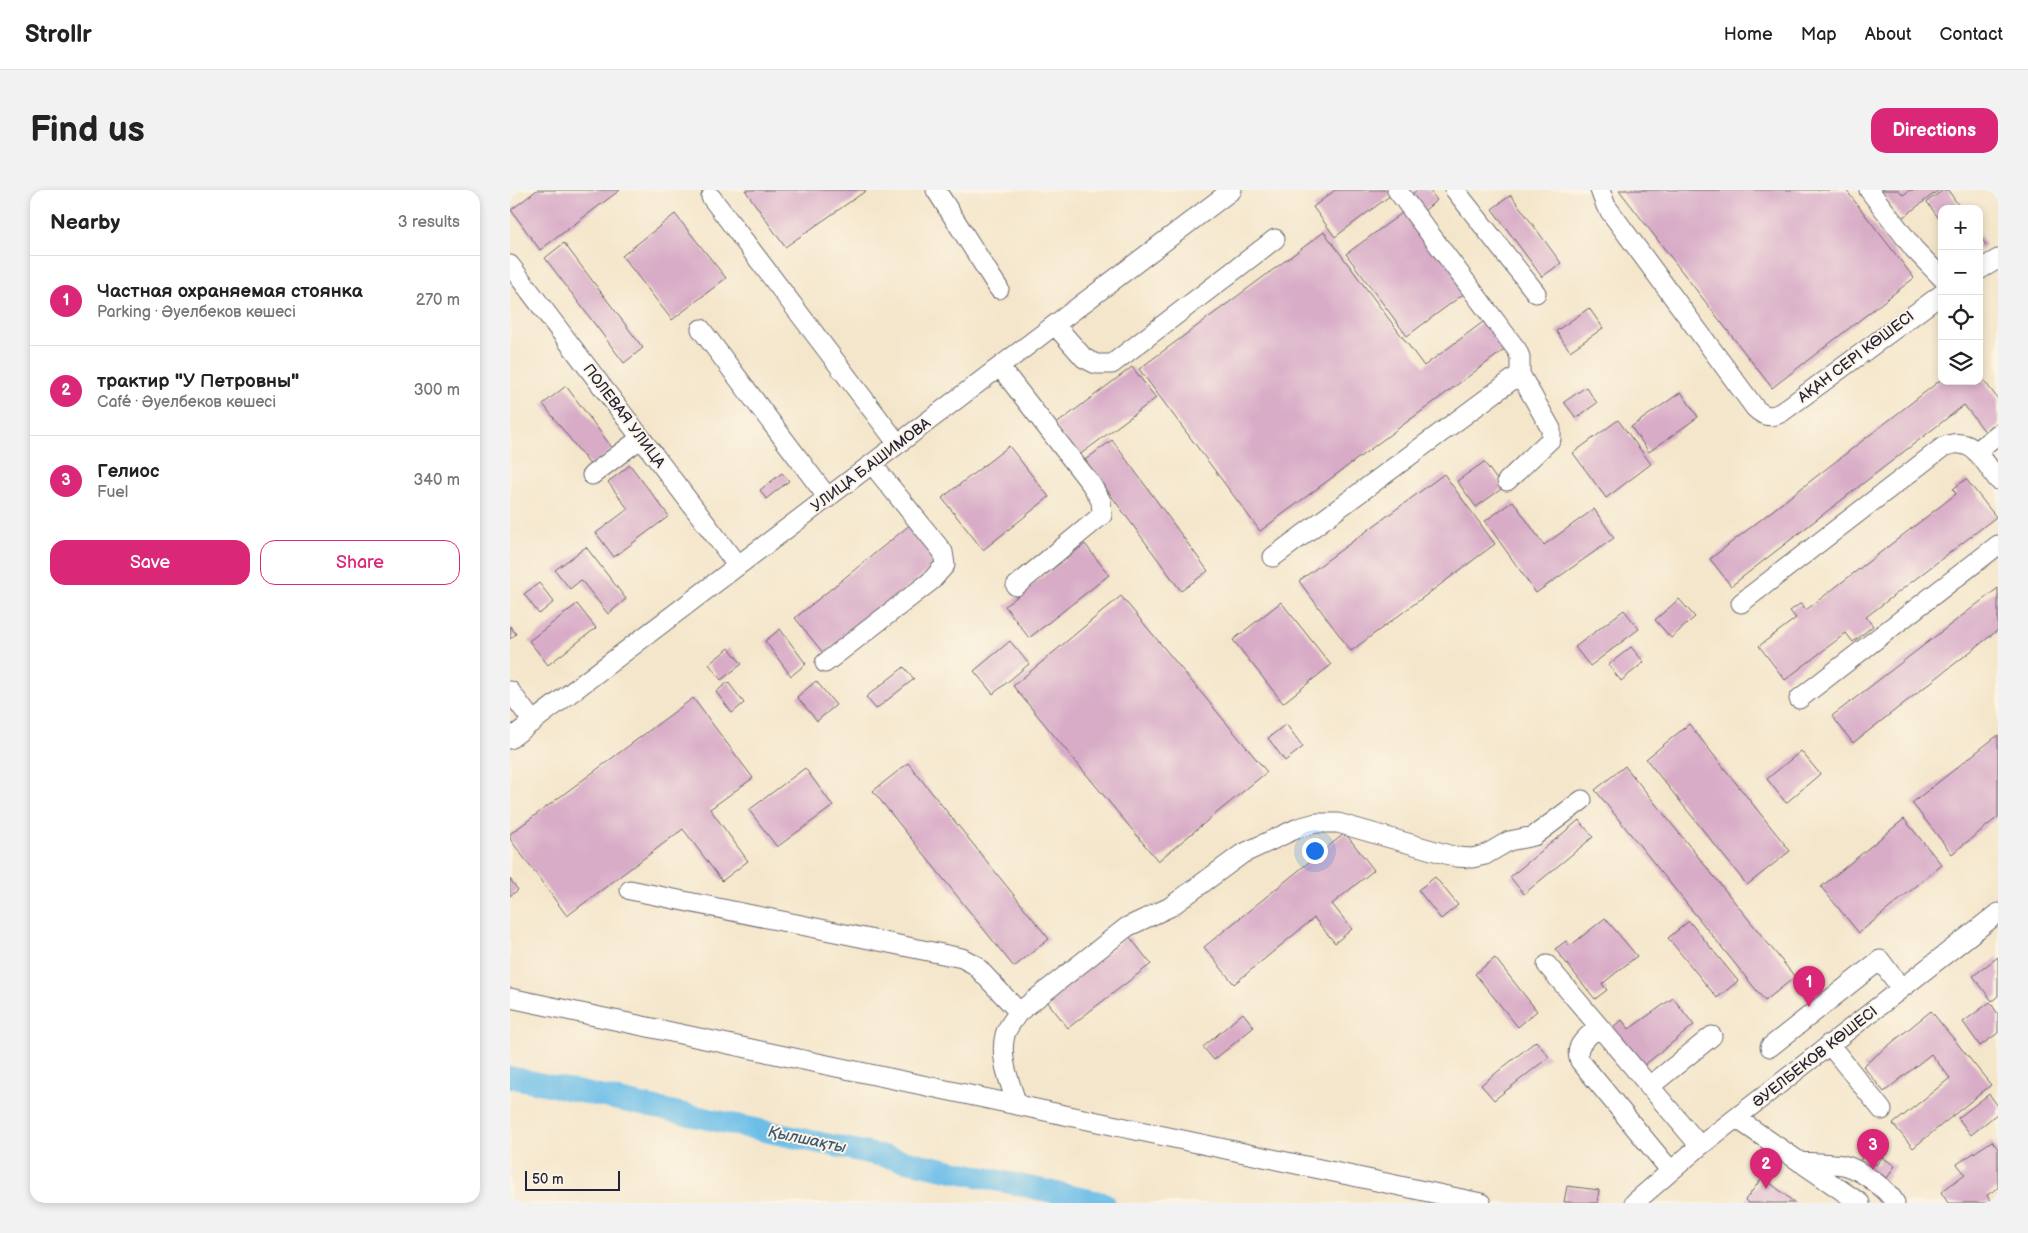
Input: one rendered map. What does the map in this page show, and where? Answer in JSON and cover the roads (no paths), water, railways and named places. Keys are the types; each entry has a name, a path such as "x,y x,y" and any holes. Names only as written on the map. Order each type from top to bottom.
{"street":[{"path":"936,190 999,289"},
{"name":"УЛИЦА Б.АШИМОВА","path":"510,739 1232,190"},
{"path":"1397,190 1517,350 1520,357 1520,374 1547,421 1552,435 1551,439 1507,481"},
{"path":"1455,190 1536,293"},
{"name":"АҚАН СЕРІ КӨШЕСІ","path":"1600,190 1606,206 1749,401 1761,414 1775,416 1782,412 1941,295"},
{"path":"1870,190 1914,249 1938,274"},
{"path":"710,197 898,444"},
{"path":"1055,325 1084,358 1096,364 1112,364 1275,239"},
{"path":"1983,268 1998,259"},
{"name":"ПОЛЕВАЯ УЛИЦА","path":"510,265 738,566"},
{"path":"701,329 828,498"},
{"path":"1000,367 1091,484 1101,501 1102,515 1016,586"},
{"path":"1273,557 1520,374"},
{"path":"1976,452 1998,434"},
{"path":"592,475 641,438"},
{"path":"1741,603 1943,447 1960,442 1968,445 1976,452 1998,480"},
{"path":"825,663 931,581 945,565 943,552 872,464"},
{"path":"1798,699 1998,545"},
{"path":"510,692 533,722"},
{"path":"1017,1104 1004,1061 1004,1042 1007,1030 1019,1012 1127,927 1170,906 1242,854 1298,828 1316,823 1338,823 1456,857 1472,858 1485,855 1509,841 1534,836 1582,800"},
{"path":"630,890 962,958 975,964 1019,1012"},
{"name":"ӘУЕЛБЕКОВ КӨШЕСІ","path":"1634,1203 1700,1146 1998,913"},
{"path":"1770,1047 1880,960 1901,988"},
{"path":"1547,965 1649,1088 1700,1146"},
{"path":"510,998 1481,1203"},
{"path":"1598,1027 1579,1047 1580,1061 1670,1170"},
{"path":"1649,1088 1712,1036"},
{"path":"1829,1044 1882,1110"},
{"path":"1736,1118 1860,1203"},
{"path":"1798,1162 1844,1165 1852,1168 1887,1190 1895,1203"}],"waterway":[{"name":"Қылшақты","path":"510,1077 1104,1203"}],"place":[{"name":"Частная охраняемая стоянка","path":"1809,1007"},
{"name":"Гелиос","path":"1873,1170"},
{"name":"трактир \"У Петровны\"","path":"1766,1189"}]}
